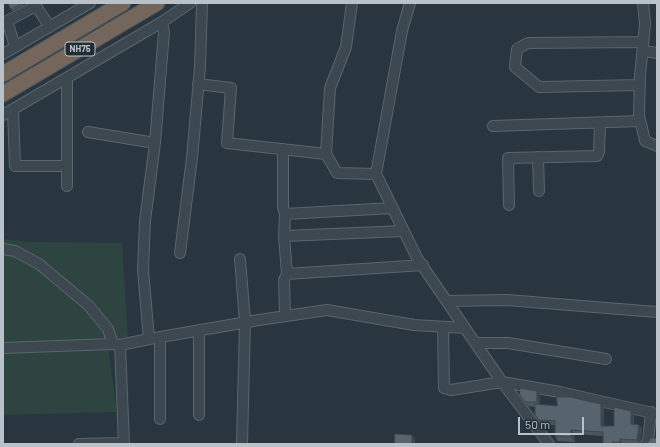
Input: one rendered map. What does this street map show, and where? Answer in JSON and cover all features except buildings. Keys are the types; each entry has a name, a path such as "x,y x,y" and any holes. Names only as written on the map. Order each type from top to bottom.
{"highway":[{"name":"NH75","path":"3,74 122,3"},
{"name":"NH75","path":"3,94 157,3"}],"street":[{"path":"3,54 90,3"},
{"path":"3,115 162,22 190,3"},
{"path":"180,253 192,158 200,67 202,3"},
{"path":"352,3 346,47 330,88 326,154 337,173 376,174"},
{"path":"410,3 402,31 376,174 404,231 423,265 502,382 549,444"},
{"path":"643,3 645,24 639,115 645,141 657,146"},
{"path":"15,46 7,21 36,6 50,27"},
{"path":"149,339 143,270 145,221 155,143 164,32 162,22"},
{"path":"640,85 539,87 515,67 518,49 528,43 643,47 657,53"},
{"path":"67,78 67,186"},
{"path":"198,84 231,88 227,143 326,154"},
{"path":"13,110 14,166 67,166"},
{"path":"493,126 640,121"},
{"path":"509,205 508,158 597,156 600,152 600,123"},
{"path":"88,132 155,143"},
{"path":"283,149 283,207 285,214 284,236 287,274 284,280 285,316"},
{"path":"538,157 539,191"},
{"path":"285,214 393,208"},
{"path":"284,236 404,231"},
{"path":"3,249 15,250 39,264 88,305 108,329 117,345 124,444 79,444"},
{"path":"240,259 245,322 242,444"},
{"path":"287,274 423,265"},
{"path":"447,301 507,300 657,312"},
{"path":"3,348 117,345 245,322 328,310 414,325 465,328"},
{"path":"443,327 444,388 451,390 502,382 560,392 654,413 646,444"},
{"path":"199,330 199,415"},
{"path":"160,337 160,419"},
{"path":"475,343 508,343 606,359"}],"green space":[{"path":"3,239 29,242 122,243 128,338 107,340 117,412 3,415"}]}
